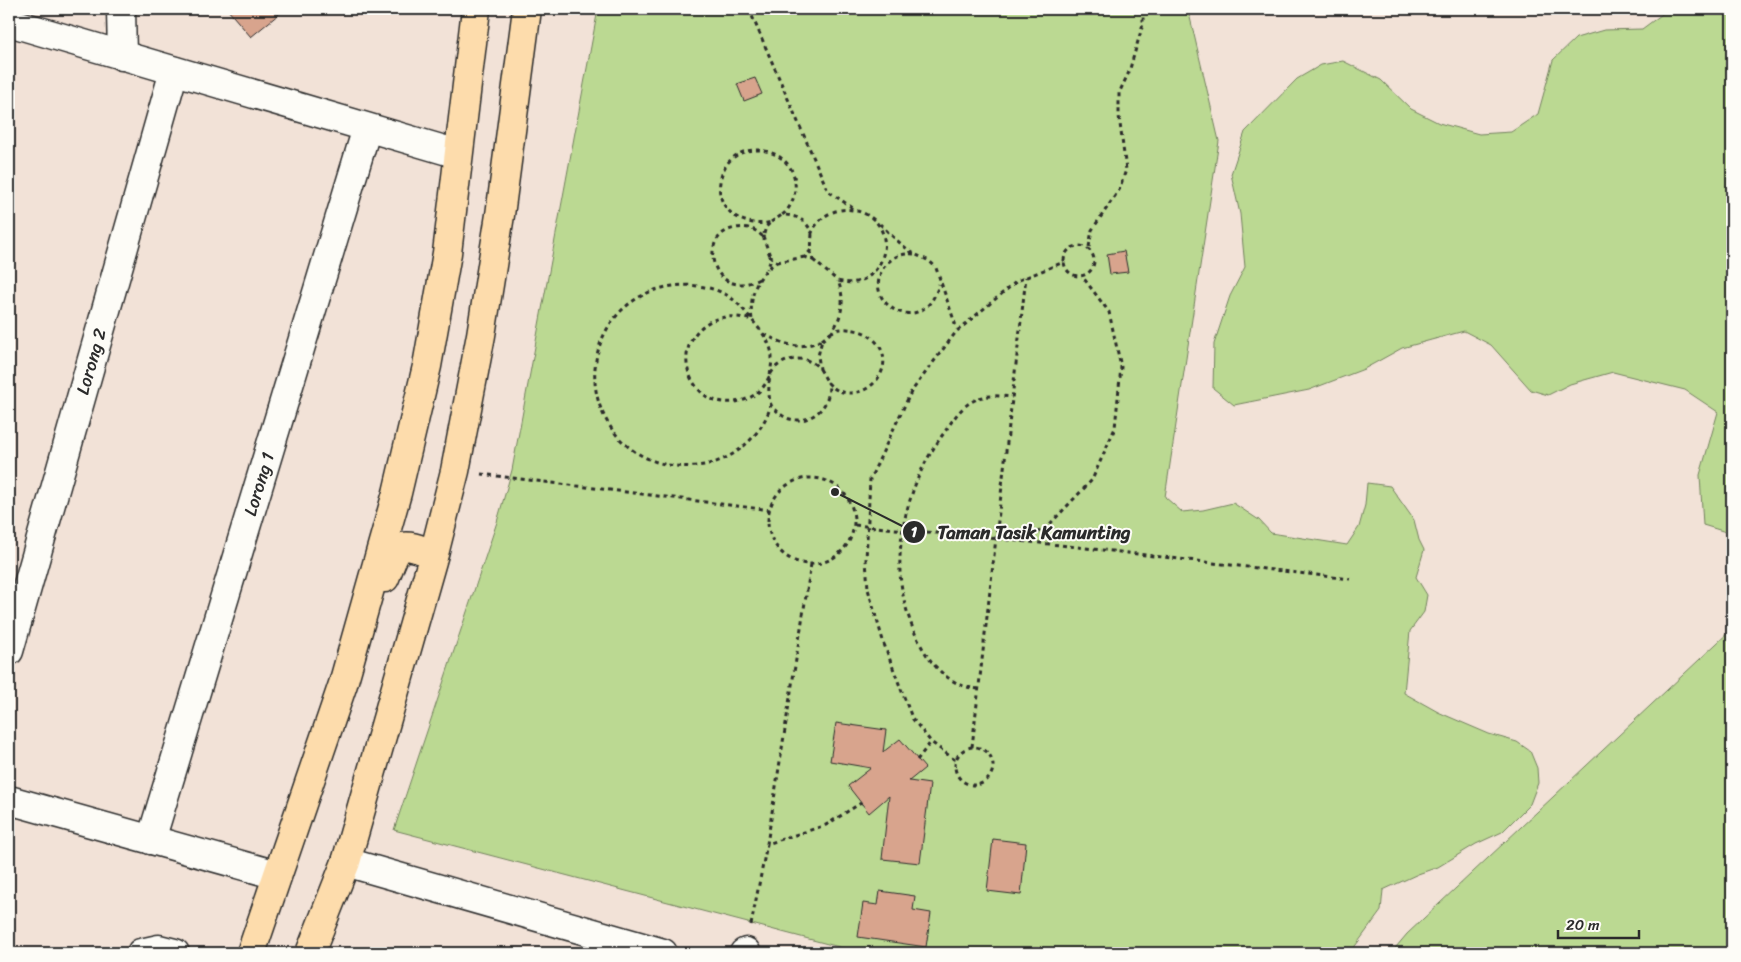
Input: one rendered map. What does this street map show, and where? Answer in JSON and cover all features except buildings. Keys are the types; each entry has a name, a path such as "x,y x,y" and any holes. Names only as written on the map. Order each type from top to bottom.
{"main road":[{"path":"344,684 397,493 427,366 446,253 476,9"},
{"path":"310,953 346,862 434,554 455,471 481,335 500,215 527,9"},
{"path":"250,953 344,684 395,551 401,546 410,546 434,554"}],"street":[{"path":"121,9 122,56"},
{"path":"9,22 458,154"},
{"name":"Lorong 2","path":"9,652 174,71"},
{"name":"Lorong 1","path":"151,840 367,128"},
{"path":"9,800 277,875"},
{"path":"346,862 663,953"},
{"path":"141,953 158,949 176,953"}],"path":[{"path":"749,9 828,190 849,206 869,216 914,254"},
{"path":"1089,247 1092,230 1119,190 1126,170 1119,116 1119,93 1129,72 1143,24 1143,9"},
{"path":"752,320 751,300 759,279 770,262 770,256 763,236 766,227 782,215 792,202 795,189 794,176 788,164 778,155 766,150 753,149 741,153 730,160 723,171 719,184 721,197 727,209 736,218 748,223 762,224 771,222"},
{"path":"767,269 777,262 805,257 813,260 838,281 844,283 856,282 876,271 884,250 884,238 878,224 869,216 859,211 840,209 829,213 820,220 812,233"},
{"path":"782,215 792,215 801,218 808,224 812,233 811,250 813,260"},
{"path":"759,279 750,284 740,285 731,283 716,270 712,260 716,240 732,228 752,229 763,236"},
{"path":"1079,246 1088,249 1093,257 1093,266 1087,274 1082,276 1072,274 1065,267 1064,262 1067,253 1074,247 1079,246"},
{"path":"805,257 811,250"},
{"path":"940,283 936,296 930,305 922,311 912,314 901,313 892,309 884,301 878,282 886,264 895,257 905,254 923,256 936,268 957,329"},
{"path":"770,256 777,262"},
{"path":"955,760 931,742 912,718 884,644 868,589 866,570 870,479 911,392 956,332 1017,281 1064,262"},
{"path":"1022,541 1048,526 1092,480 1115,428 1120,367 1108,312 1082,276"},
{"path":"972,747 1026,277"},
{"path":"764,334 789,346 802,346 822,340 833,331 840,316 843,304 842,291 838,281"},
{"path":"684,285 704,287 724,294 740,305 752,320 764,334 772,357 768,385 771,405 758,433 743,447 726,458 707,465 686,468 666,465 646,458 629,448 614,434 603,416 596,397 594,376 596,356 602,337 613,319 627,305 645,294 664,287 684,285"},
{"path":"752,320 739,317 725,317 712,320 701,327 692,338 687,350 686,363 689,376 696,388 707,397 719,402 733,403 746,400 757,393 776,367 794,358 806,360 817,365 828,383 839,391 850,394 861,392 870,387 878,379 882,368 883,357 880,347 873,338 863,332 852,330 833,331"},
{"path":"820,369 818,356 822,340"},
{"path":"771,405 779,413 790,419 802,420 813,416 823,408 828,398 828,383"},
{"path":"979,689 966,687 949,679 932,662 917,639 905,603 901,580 900,559 903,530 910,497 919,476 933,450 955,417 965,406 977,398 991,396 1012,397"},
{"path":"455,471 770,510"},
{"path":"812,478 826,480 838,487 848,498 853,511 855,525 851,538 844,550 832,559 819,564 811,564 791,559 780,550 772,538 768,524 770,510 775,497 785,487 798,480 812,478"},
{"path":"855,525 996,538 1350,579"},
{"path":"745,953 767,844 811,564"},
{"path":"917,760 931,742"},
{"path":"972,747 984,749 994,763 993,772 988,780 981,785 964,783 954,768 959,752 972,747"},
{"path":"767,844 826,825 861,803"}],"green space":[{"path":"598,9 1188,9 1219,141 1165,497 1182,512 1203,510 1233,503 1259,520 1271,533 1347,545 1359,527 1365,505 1367,483 1390,486 1414,520 1419,540 1424,550 1416,577 1427,595 1424,612 1410,631 1404,693 1438,712 1489,734 1517,742 1530,751 1537,768 1538,783 1530,804 1502,832 1476,844 1438,867 1383,890 1381,911 1350,953 862,953 394,830 497,522 512,470"},
{"path":"1669,9 1732,9 1732,530 1726,532 1703,525 1700,475 1718,412 1685,390 1613,372 1570,384 1548,395 1531,390 1491,345 1464,331 1402,348 1364,369 1309,390 1234,405 1213,388 1214,344 1230,296 1245,267 1240,214 1231,174 1245,132 1297,79 1321,65 1343,61 1381,80 1411,109 1439,123 1479,134 1511,132 1538,114 1553,60 1576,38 1604,30 1642,29"},
{"path":"1732,629 1732,953 1391,953 1407,934"}],"place":[{"name":"Taman Tasik Kamunting","path":"835,492"}]}
